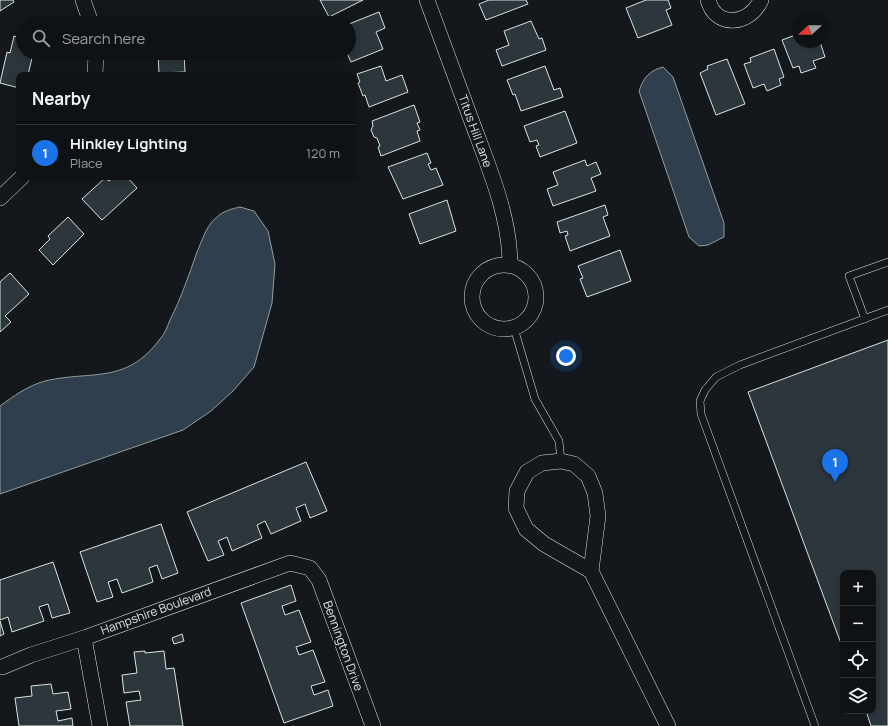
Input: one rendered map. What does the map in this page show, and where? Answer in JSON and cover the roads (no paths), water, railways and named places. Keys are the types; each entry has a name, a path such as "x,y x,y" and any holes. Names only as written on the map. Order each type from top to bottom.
{"street":[{"path":"83,0 89,16"},
{"name":"Titus Hill Lane","path":"427,0 491,172 501,205 508,238 510,265"},
{"path":"708,0 715,13 724,18 733,20 743,19 751,15 758,8 761,0"},
{"path":"95,72 96,60"},
{"path":"0,198 19,180"},
{"path":"510,265 529,277 533,284 536,299 532,314 527,320 514,328 498,329 484,322 475,310 472,295 473,288 481,274 494,267 510,265"},
{"path":"591,571 544,544 526,529 516,508 517,491 527,472 542,463 561,460 574,464 588,476 595,494 598,516 591,571 668,726"},
{"name":"Hampshire Boulevard","path":"1,668 31,655 84,638 290,563 310,568"},
{"name":"Bennington Drive","path":"310,568 319,580 373,726"},
{"path":"84,638 100,726"}],"lane":[{"path":"865,319 850,276 888,262"},
{"path":"815,726 701,414 700,401 705,390 716,377 740,365 888,310"},
{"path":"514,328 535,399 560,441 561,460"}],"water":[{"path":"663,67 673,77 724,223 724,237 708,245 699,246 689,237 639,91 648,75 654,70"},
{"path":"240,207 254,211 268,231 275,264 272,303 254,367 233,391 211,411 183,430 0,494 0,406 38,383 62,378 121,370 147,354 162,337 166,330 207,229 221,214"}],"place":[{"name":"Hinkley Lighting","path":"835,482"}]}
